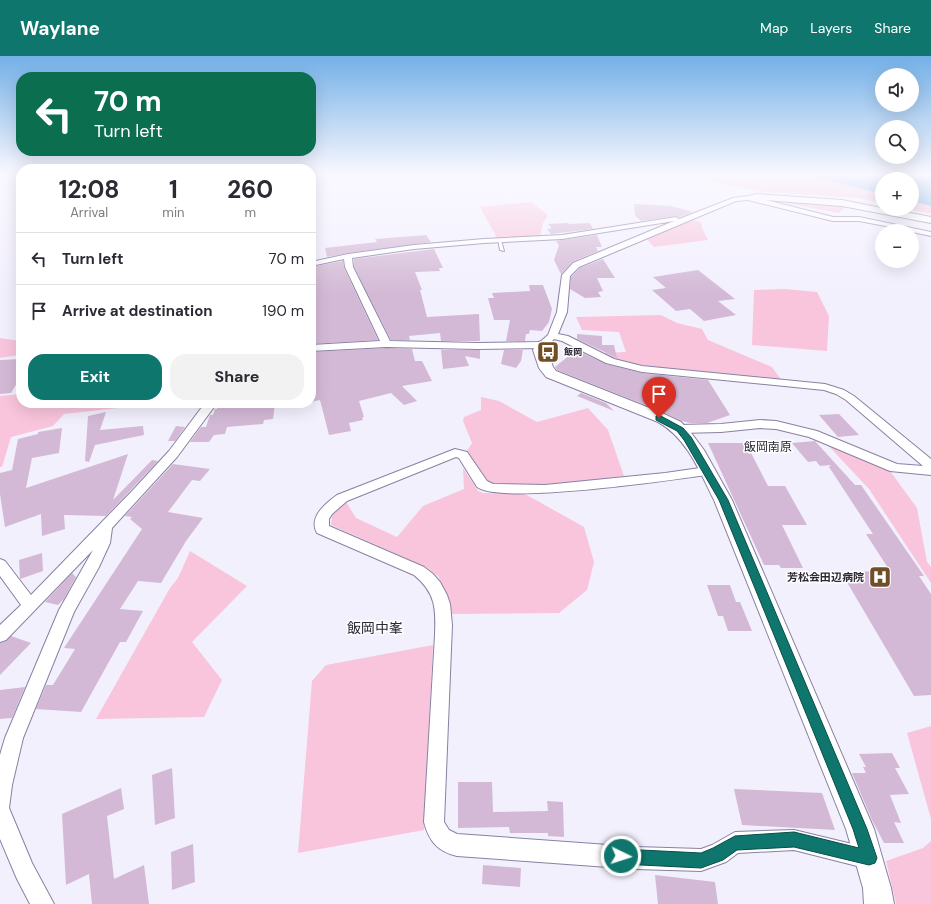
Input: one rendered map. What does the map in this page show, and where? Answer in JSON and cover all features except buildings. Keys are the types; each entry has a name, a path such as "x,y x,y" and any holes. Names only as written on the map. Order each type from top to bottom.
{"main road":[{"path":"897,214 931,220"}],"street":[{"path":"699,214 576,265 566,275 562,312 548,341 540,350 546,368 551,374 648,413 680,429 707,470 723,500 860,829 877,888 879,904"},
{"path":"812,214 833,219 859,219 931,234"},
{"path":"316,262 321,260 414,247 562,237 649,222 686,219"},
{"path":"348,256 349,267 386,344"},
{"path":"316,348 386,344 484,346 548,341 565,338 610,361 642,369 825,387 840,392 850,398 931,466"},
{"path":"0,635 30,606 138,493 173,454 208,408"},
{"path":"680,429 721,428 760,424 776,425 813,434 895,468 931,471"},
{"path":"707,470 664,477 545,489 493,488 486,487 482,484 463,455 455,453 342,498 324,515 321,524 322,529 419,571 433,582 440,595 443,624 443,646 434,822 436,830 446,842 451,844 636,858 701,860 718,854 735,843 794,840 869,858"},
{"path":"0,805 2,785 14,738 67,610 95,561 103,543 106,525"},
{"path":"0,565 30,606"},
{"path":"0,812 31,887 43,904"}],"lane":[{"path":"500,240 502,250"}],"shaded area":[{"path":"484,214 546,214 548,215 543,223 540,237 493,239 496,236"},
{"path":"692,220 701,222 702,228 708,240 654,247 646,238"},
{"path":"785,289 817,292 829,316 827,351 752,345 754,290"},
{"path":"661,315 677,323 702,329 708,340 772,367 782,381 654,367 618,360 601,353 626,352 619,332 582,330 576,317"},
{"path":"0,338 16,340 16,355 0,358"},
{"path":"16,394 16,408 118,408 64,414 53,426 11,437 2,467 0,467 0,396"},
{"path":"481,397 499,401 537,422 588,408 608,430 624,476 552,485 494,484 487,482 467,451 472,443 463,421 464,417 481,410"},
{"path":"824,441 887,467 917,508 927,562 931,567 931,583 869,489"},
{"path":"463,468 478,491 483,493 525,494 584,527 594,562 587,590 559,613 451,614 439,577 426,567 331,525 332,515 345,500 356,518 397,537 423,506 464,489"},
{"path":"190,551 247,586 192,642 222,680 204,717 96,719 170,588 178,578"},
{"path":"433,645 424,830 298,853 312,681 326,665"},
{"path":"931,726 931,819 907,733"},
{"path":"931,841 931,904 896,904 886,861 923,848"}],"place":[{"name":"飯岡","path":"548,352"},
{"name":"芳松会田辺病院","path":"880,577"}],"district":[{"name":"飯岡南原","path":"768,447"},
{"name":"飯岡中峯","path":"375,628"}],"route":[{"path":"621,856 636,858 701,860 718,854 735,843 768,840 794,840 869,858 860,829 723,500 688,439 680,429 659,418"}]}
